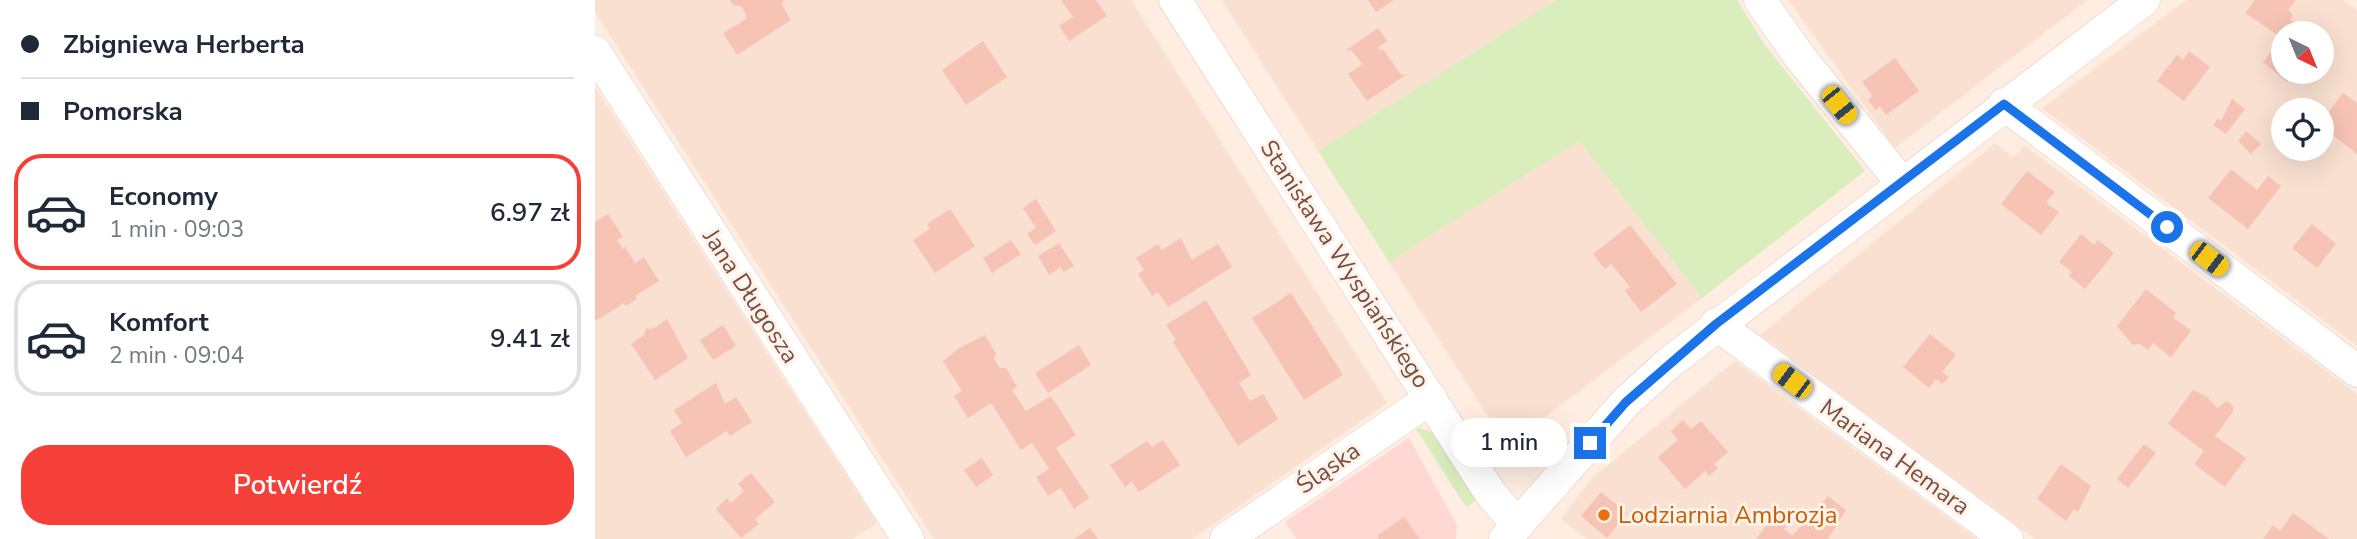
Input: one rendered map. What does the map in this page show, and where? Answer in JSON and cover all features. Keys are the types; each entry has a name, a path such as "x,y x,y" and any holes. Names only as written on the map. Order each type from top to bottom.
{"street":[{"name":"Stanisława Wyspiańskiego","path":"1175,0 1431,398 1512,532"},
{"path":"1760,0 1799,57 1901,183"},
{"path":"1512,532 1626,402 1716,324 2144,0"},
{"name":"Jana Długosza","path":"595,52 908,539"},
{"path":"2004,104 2357,371"},
{"name":"Mariana Hemara","path":"1716,324 2007,539"},
{"name":"Śląska","path":"1226,539 1431,398"}],"shaded area":[{"path":"595,0 1131,0 1387,403 1192,539 934,539 595,12"},
{"path":"1222,0 1556,0 1318,151"},
{"path":"1788,0 2087,0 1895,148"},
{"path":"2186,0 2343,0 2357,10 2357,346 2042,108"},
{"path":"595,87 877,523 852,539 595,539"},
{"path":"1579,141 1702,298 1507,446 1389,262"},
{"path":"1995,143 2013,157 2025,146 2357,394 2357,539 2035,539 1760,335"},
{"path":"1735,361 1977,539 1587,539 1561,519 1591,479"},
{"path":"1409,438 1457,525 1456,539 1297,539 1285,522"}],"green space":[{"path":"1556,0 1737,0 1764,44 1865,171 1702,298 1579,141 1389,262 1318,151"},
{"path":"1415,427 1433,432 1479,498 1467,507"}],"building":[{"path":"730,0 784,0 782,5 791,20 737,55 723,33 746,19 746,14 741,6 733,5"},
{"path":"1061,0 1096,0 1107,16 1069,41 1059,26 1073,17"},
{"path":"1368,0 1394,0 1376,12"},
{"path":"2255,0 2296,0 2288,10 2293,15 2292,21 2271,21 2271,31 2245,13"},
{"path":"1378,28 1387,41 1378,47 1381,51 1383,49 1401,75 1407,74 1367,101 1348,74 1363,64 1351,50 1345,51"},
{"path":"983,41 1007,77 966,105 942,70"},
{"path":"2189,51 2210,67 2184,101 2157,81 2177,55 2183,60"},
{"path":"2271,52 2271,69 2263,62"},
{"path":"1895,58 1919,91 1886,115 1880,106 1876,110 1868,100 1873,96 1862,82"},
{"path":"2343,93 2357,103 2357,154 2334,136 2334,105"},
{"path":"2232,99 2245,109 2226,134 2213,125 2218,118 2221,121"},
{"path":"2246,131 2261,144 2251,154 2238,141"},
{"path":"2231,169 2257,190 2268,176 2281,186 2248,229 2208,198"},
{"path":"2027,171 2055,192 2046,203 2059,212 2041,235 2001,204"},
{"path":"1036,199 1056,231 1035,245 1027,234 1036,228 1023,208"},
{"path":"950,209 975,246 935,273 913,240 930,229 927,224"},
{"path":"608,214 623,237 617,240 623,249 625,247 635,263 644,257 659,281 635,296 637,299 626,306 624,303 595,321 595,222"},
{"path":"2312,224 2336,244 2317,268 2292,248"},
{"path":"1630,225 1677,284 1641,312 1625,291 1630,287 1611,264 1605,269 1593,254"},
{"path":"2081,234 2094,245 2098,240 2114,253 2085,289 2069,276 2072,272 2059,262"},
{"path":"1181,238 1192,260 1218,244 1232,267 1168,307 1158,292 1152,296 1138,274 1144,270 1136,258 1158,244 1162,250"},
{"path":"1011,240 1021,254 992,273 983,258"},
{"path":"1059,243 1074,266 1064,272 1061,267 1049,275 1038,256"},
{"path":"2146,289 2176,313 2173,317 2191,331 2171,357 2153,343 2148,350 2140,344 2133,345 2117,326"},
{"path":"1291,293 1343,375 1304,400 1252,318"},
{"path":"1206,300 1251,375 1239,383 1250,401 1263,394 1278,419 1238,446 1173,342 1176,340 1166,325"},
{"path":"667,319 688,358 655,380 631,344 644,335 646,328 653,329"},
{"path":"723,325 736,346 713,360 700,340"},
{"path":"1930,334 1956,355 1942,372 1949,377 1942,384 1936,379 1929,388 1903,367"},
{"path":"985,335 996,354 994,359 1000,368 1006,368 1017,387 1012,390 1026,411 1051,396 1076,435 1056,448 1089,498 1074,509 1061,488 1048,496 1036,477 1049,469 1032,443 1021,450 991,403 968,418 954,396 962,391 943,361 959,348"},
{"path":"1079,345 1091,365 1048,393 1035,373"},
{"path":"716,383 725,404 736,397 752,422 730,436 727,431 686,457 670,431 682,423 674,410"},
{"path":"2193,390 2206,396 2217,408 2227,401 2233,406 2233,412 2215,436 2246,458 2225,487 2194,464 2204,451 2168,424"},
{"path":"1683,420 1691,429 1701,421 1728,452 1714,464 1718,468 1709,476 1705,471 1685,489 1658,457 1678,440 1671,431"},
{"path":"1163,440 1180,465 1139,492 1132,482 1125,487 1110,465 1147,441 1152,447"},
{"path":"2144,444 2156,453 2128,488 2117,479"},
{"path":"982,458 993,475 976,487 964,470"},
{"path":"2061,464 2091,486 2078,512 2074,509 2066,521 2037,499"},
{"path":"751,473 775,502 755,519 759,524 741,538 716,509 727,498 731,503 744,491 738,484"},
{"name":"Lodziarnia Ambrozja","path":"1601,492 1627,513 1607,538 1581,516"},
{"path":"1828,496 1846,510 1828,539 1756,539 1774,515 1787,525 1784,529 1792,536"},
{"path":"2293,513 2329,539 2263,539 2273,525 2280,531"},
{"path":"1404,517 1420,539 1379,539 1377,536"},
{"path":"1090,528 1098,539 1074,539"}],"place":[{"name":"Lodziarnia Ambrozja","path":"1604,515"}],"route":[{"path":"1590,443 1626,402 1716,324 2004,104 2167,227"}]}
